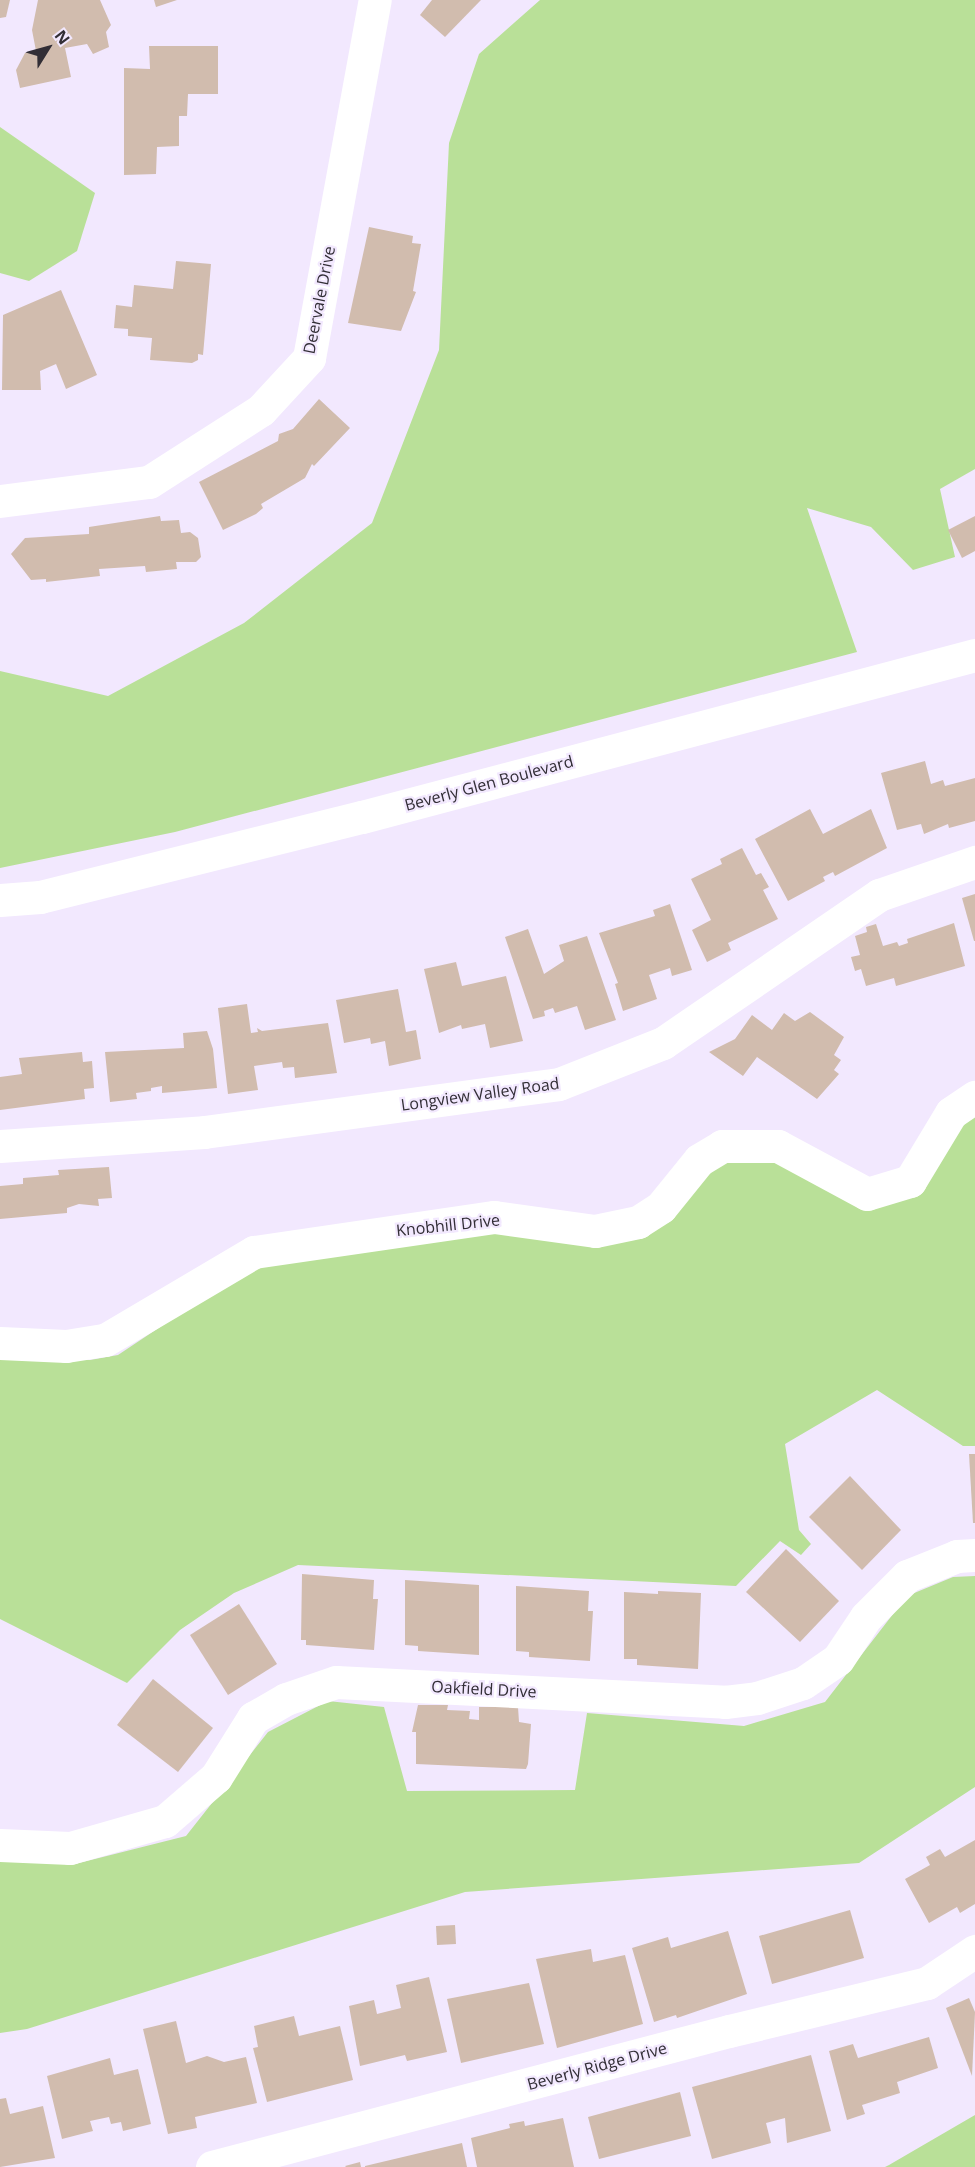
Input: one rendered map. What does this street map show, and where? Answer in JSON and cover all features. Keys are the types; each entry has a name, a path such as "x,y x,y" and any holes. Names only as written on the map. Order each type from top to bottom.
{"street":[{"name":"Deervale Drive","path":"0,501 149,482 261,410 309,358 375,0"},
{"name":"Beverly Glen Boulevard","path":"0,900 40,897 362,817 975,655"},
{"name":"Longview Valley Road","path":"0,1146 204,1132 559,1084 663,1043 879,895 975,862"},
{"name":"Knobhill Drive","path":"0,1342 66,1346 105,1340 254,1252 494,1217 595,1231 638,1222 661,1207 699,1160 722,1146 778,1146 867,1194 910,1181 951,1113 975,1097"},
{"name":"Oakfield Drive","path":"0,1845 70,1848 165,1821 216,1777 253,1718 286,1699 336,1682 725,1702 757,1698 803,1683 838,1659 866,1617 907,1576 957,1556 975,1555"},
{"name":"Beverly Ridge Drive","path":"212,2167 729,2031 927,1983 975,1951"}],"green space":[{"path":"540,0 975,0 975,469 940,489 955,557 913,570 871,527 807,508 857,652 175,832 0,868 0,671 108,696 244,623 372,523 439,350 449,143 479,54"},
{"path":"0,127 95,193 77,251 29,281 0,273"},
{"path":"975,1106 975,1446 963,1446 877,1390 785,1444 799,1530 811,1544 801,1555 780,1541 736,1586 298,1565 234,1593 180,1630 127,1683 0,1619 0,1352 90,1360 118,1355 220,1287 262,1265 503,1228 583,1241 724,1156 760,1155 865,1203"},
{"path":"975,1576 975,1787 859,1863 465,1892 27,2029 0,2033 0,1861 75,1864 186,1836 268,1732 328,1701 384,1707 407,1791 575,1790 587,1713 744,1726 825,1702 907,1596 953,1577"},
{"path":"975,2115 975,2167 885,2167 889,2165"}],"building":[{"path":"0,0 10,0 6,17 0,18"},
{"path":"38,0 100,0 111,25 106,32 109,47 93,54 87,44 65,48 71,77 20,88 16,70 25,53 36,51 32,30"},
{"path":"154,0 177,0 156,7"},
{"path":"432,0 481,0 445,37 420,15"},
{"path":"149,46 218,46 218,94 188,94 187,116 179,116 179,146 157,147 156,174 124,175 124,68 150,69"},
{"path":"369,227 413,236 412,243 421,244 413,291 416,292 401,331 348,323"},
{"path":"176,261 211,264 203,355 198,354 198,360 192,363 150,360 152,338 128,336 128,329 114,328 116,305 132,307 134,285 173,289"},
{"path":"61,290 97,375 66,389 56,364 40,371 41,390 2,390 3,315"},
{"path":"319,399 350,428 314,466 312,464 305,478 261,504 263,508 256,514 223,530 199,482 278,441 279,434 293,429"},
{"path":"160,516 161,521 179,520 181,533 190,532 198,538 201,557 196,562 176,562 177,569 146,572 145,566 99,569 100,576 46,582 46,579 31,580 11,554 25,538 89,534 89,527"},
{"path":"975,516 975,551 962,558 948,530"},
{"path":"925,761 931,784 943,780 945,786 975,778 975,821 949,828 948,824 924,834 921,824 897,830 881,773"},
{"path":"810,809 823,834 871,809 887,848 835,876 833,872 823,877 825,881 788,901 755,839"},
{"path":"742,848 756,875 761,873 769,887 763,890 778,919 728,943 731,950 707,962 692,930 711,920 691,879 722,864 720,859"},
{"path":"975,894 975,941 974,941 962,898"},
{"path":"670,904 692,970 672,976 670,968 649,975 657,999 623,1011 615,984 618,983 599,933 655,916 653,910"},
{"path":"954,923 965,966 896,986 894,978 866,986 861,969 855,971 851,957 860,955 855,936 867,932 866,927 876,924 883,946 897,942 899,946 908,943 907,939"},
{"path":"528,929 544,974 564,961 559,945 587,936 616,1020 585,1030 577,1006 555,1013 553,1008 544,1011 545,1016 533,1019 505,937"},
{"path":"456,962 462,986 506,976 523,1041 490,1048 485,1024 462,1029 461,1025 439,1033 424,969"},
{"path":"398,989 406,1032 416,1030 421,1059 389,1066 385,1041 371,1044 370,1038 344,1043 336,1000"},
{"path":"247,1004 251,1033 258,1032 257,1028 262,1031 328,1023 337,1073 295,1078 294,1067 283,1068 282,1062 254,1066 258,1090 228,1094 218,1008"},
{"path":"810,1012 844,1037 834,1055 841,1060 834,1070 839,1074 817,1099 757,1057 743,1076 709,1052 735,1039 752,1015 772,1030 784,1013 795,1021"},
{"path":"207,1031 213,1049 217,1088 162,1093 162,1086 151,1088 151,1091 136,1093 137,1099 110,1102 105,1052 184,1048 183,1033"},
{"path":"82,1052 83,1062 92,1061 94,1088 84,1089 85,1099 0,1110 0,1077 22,1074 19,1058"},
{"path":"109,1167 112,1198 98,1199 99,1206 79,1204 67,1208 67,1213 0,1219 0,1186 23,1184 23,1178 59,1175 58,1170"},
{"path":"969,1454 975,1454 975,1523 973,1523"},
{"path":"850,1476 901,1530 862,1570 809,1517"},
{"path":"786,1549 839,1601 800,1642 746,1592"},
{"path":"302,1574 374,1580 373,1599 378,1599 374,1650 306,1645 306,1640 301,1640"},
{"path":"405,1580 479,1585 479,1655 418,1651 418,1646 405,1645"},
{"path":"516,1586 589,1591 588,1611 593,1611 590,1661 529,1657 529,1652 516,1651"},
{"path":"658,1591 701,1593 698,1669 637,1665 637,1659 624,1659 624,1592 658,1594"},
{"path":"239,1604 277,1664 228,1695 190,1635"},
{"path":"153,1679 213,1728 178,1772 117,1725"},
{"path":"418,1705 448,1705 447,1710 470,1711 469,1719 479,1720 479,1707 518,1707 519,1722 531,1724 526,1769 416,1764 416,1732 412,1732"},
{"path":"975,1840 975,1904 960,1913 957,1907 929,1923 905,1879 930,1865 926,1857 940,1849 945,1857"},
{"path":"850,1910 864,1958 772,1984 759,1936"},
{"path":"455,1925 456,1944 437,1945 436,1926"},
{"path":"728,1931 747,1994 677,2018 676,2015 654,2022 632,1948 668,1937 671,1948"},
{"path":"591,1949 593,1962 625,1955 643,2024 557,2048 536,1959"},
{"path":"429,1977 447,2052 407,2061 405,2055 360,2066 349,2006 374,2000 377,2014 401,2008 396,1985"},
{"path":"529,1983 544,2044 461,2063 447,1999"},
{"path":"969,1998 975,2012 972,2076 946,2008"},
{"path":"294,2016 299,2036 340,2026 353,2080 267,2102 253,2048 258,2047 254,2026"},
{"path":"176,2021 186,2063 207,2056 224,2062 246,2057 257,2103 195,2117 197,2128 168,2134 143,2029"},
{"path":"929,2037 938,2068 897,2082 900,2093 862,2105 865,2114 847,2120 829,2051 853,2044 858,2058"},
{"path":"811,2055 831,2131 787,2143 785,2118 766,2123 771,2143 712,2159 692,2087"},
{"path":"110,2058 114,2075 138,2069 151,2124 123,2131 121,2122 111,2124 109,2117 90,2121 93,2131 62,2139 47,2076"},
{"path":"680,2092 691,2136 599,2159 588,2117"},
{"path":"6,2098 10,2114 43,2106 55,2158 0,2167 0,2099"},
{"path":"563,2118 574,2167 477,2167 471,2138 510,2128 509,2124 524,2121 525,2126"},
{"path":"462,2143 467,2167 365,2167 365,2166"},
{"path":"360,2162 361,2167 345,2166"}]}
